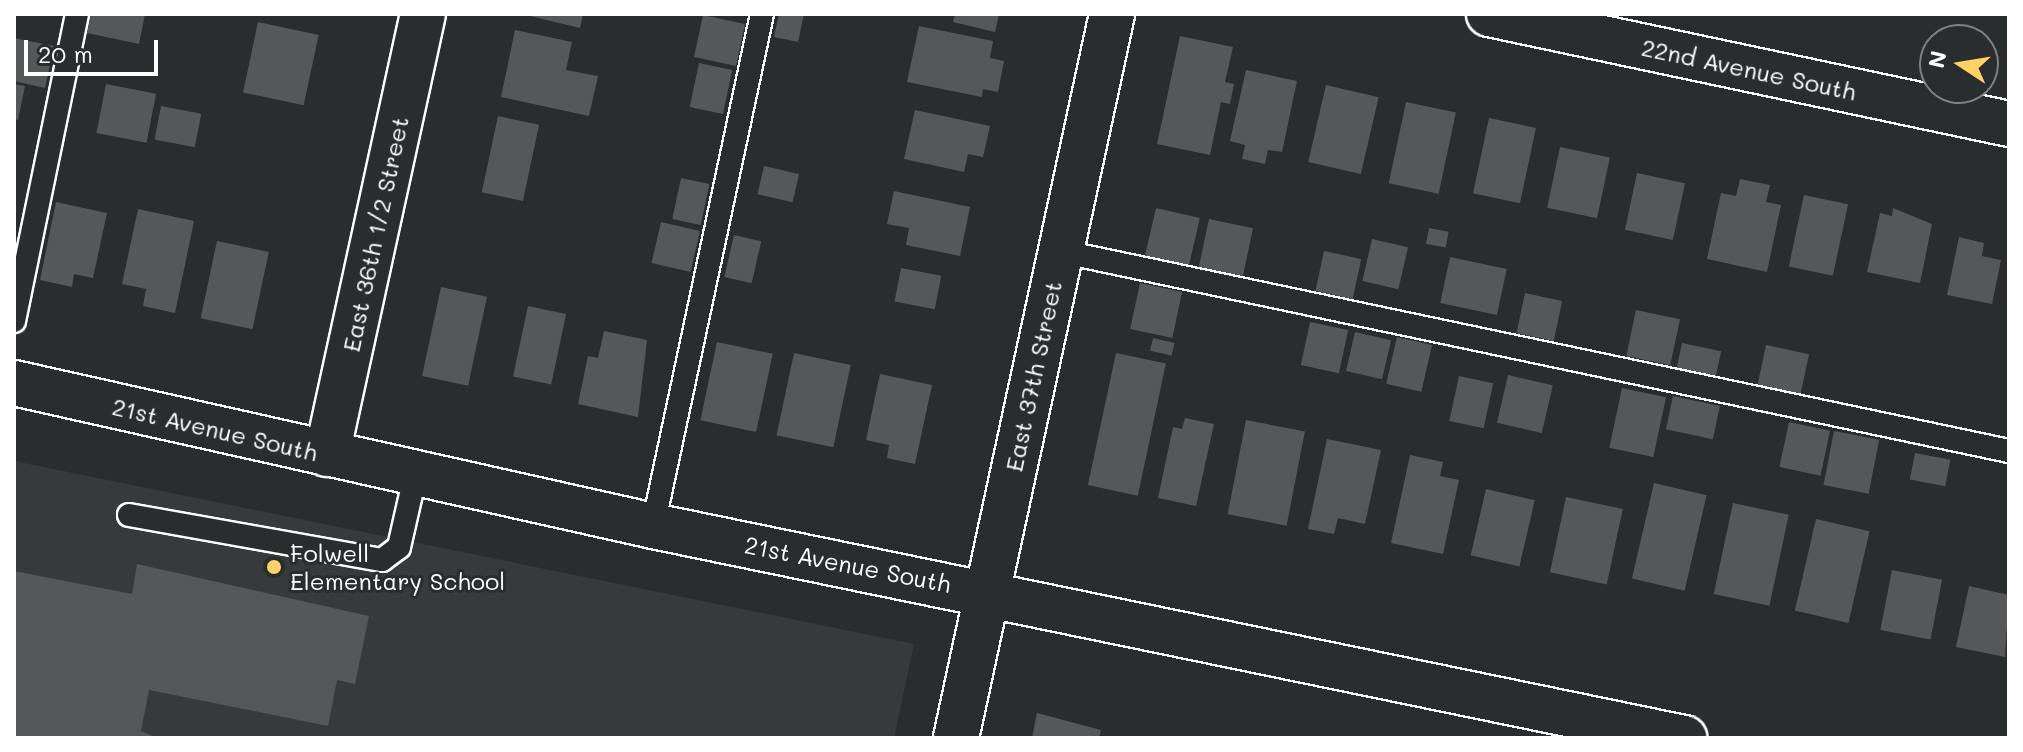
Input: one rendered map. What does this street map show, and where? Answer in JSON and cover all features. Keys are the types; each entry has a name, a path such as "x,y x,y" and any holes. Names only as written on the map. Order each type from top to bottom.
{"street":[{"name":"East 36th 1/2 Street","path":"327,454 423,14"},
{"name":"East 37th Street","path":"956,738 1112,14"},
{"name":"22nd Avenue South","path":"1489,14 2009,124"},
{"name":"21st Avenue South","path":"14,383 653,526 988,591 1684,738"}],"lane":[{"path":"14,321 77,14"},
{"path":"653,526 762,14"},
{"path":"1059,251 2009,451"},
{"path":"129,515 382,560 399,547 416,472"}],"shaded area":[{"name":"Folwell Elementary School","path":"14,461 914,644 894,738 14,738"}],"building":[{"path":"91,14 145,14 139,44 87,33"},
{"path":"522,14 583,14 580,28"},
{"path":"779,14 804,14 798,42 774,37"},
{"path":"955,14 999,14 995,32 953,22"},
{"path":"703,15 745,24 736,66 694,57"},
{"path":"258,22 319,35 304,105 243,92"},
{"path":"919,26 993,41 990,58 1004,61 998,92 983,89 982,97 907,82"},
{"path":"515,30 572,42 566,70 598,76 589,116 501,97"},
{"path":"1180,36 1233,47 1225,82 1234,84 1230,104 1221,102 1210,155 1157,144"},
{"path":"14,38 54,46 45,88 14,81"},
{"path":"699,63 732,70 723,114 690,107"},
{"path":"1246,70 1297,81 1282,152 1268,150 1265,164 1242,159 1245,145 1230,141"},
{"path":"14,84 25,86 18,120 14,119"},
{"path":"106,84 156,94 147,143 96,133"},
{"path":"1326,85 1379,97 1361,174 1308,162"},
{"path":"1406,102 1456,113 1439,194 1389,183"},
{"path":"161,106 201,114 195,147 155,139"},
{"path":"915,110 990,126 983,157 968,154 964,172 904,159"},
{"path":"498,116 539,125 523,201 482,192"},
{"path":"1489,118 1536,128 1520,203 1473,193"},
{"path":"1560,147 1610,158 1597,218 1547,208"},
{"path":"764,166 799,174 793,202 757,194"},
{"path":"1637,173 1685,183 1673,240 1625,230"},
{"path":"681,178 709,184 701,225 672,219"},
{"path":"1740,179 1770,185 1766,202 1781,205 1767,272 1707,259 1721,193 1736,196"},
{"path":"894,191 970,207 960,256 906,245 909,228 887,224"},
{"path":"1804,195 1848,204 1833,276 1789,266"},
{"path":"56,202 107,213 93,278 74,274 72,287 40,280"},
{"path":"1156,208 1200,218 1189,266 1145,256"},
{"path":"1893,208 1932,224 1920,283 1867,272 1880,213 1892,216"},
{"path":"138,209 194,221 175,313 143,306 146,289 122,284"},
{"path":"1209,219 1253,228 1243,276 1199,267"},
{"path":"661,222 700,231 691,272 652,263"},
{"path":"1429,228 1449,232 1446,248 1426,244"},
{"path":"734,235 761,241 752,283 724,277"},
{"path":"1959,237 1984,243 1982,256 2001,260 1992,304 1947,295"},
{"path":"1372,239 1408,247 1398,289 1362,281"},
{"path":"217,241 269,252 252,329 201,318"},
{"path":"1324,251 1361,259 1353,299 1315,291"},
{"path":"1450,257 1507,269 1497,315 1440,303"},
{"path":"901,268 941,276 935,309 895,301"},
{"path":"1140,283 1182,292 1172,338 1130,329"},
{"path":"441,287 487,297 468,386 422,376"},
{"path":"1525,293 1562,301 1554,341 1516,333"},
{"path":"528,306 566,314 551,385 513,376"},
{"path":"1636,310 1680,319 1670,365 1626,356"},
{"path":"1310,322 1348,330 1339,373 1301,365"},
{"path":"604,331 647,340 638,417 578,404 588,356 598,358"},
{"path":"1355,332 1391,340 1382,379 1346,371"},
{"path":"1397,337 1432,345 1421,392 1386,384"},
{"path":"1153,338 1174,343 1172,356 1150,351"},
{"path":"717,342 773,354 756,432 700,420"},
{"path":"1682,343 1721,351 1716,378 1676,369"},
{"path":"1766,345 1809,354 1801,394 1757,385"},
{"path":"794,353 851,365 833,447 777,435"},
{"path":"1116,353 1166,364 1138,496 1088,485"},
{"path":"880,374 932,385 915,464 887,458 889,445 866,440"},
{"path":"1508,375 1553,385 1542,433 1497,423"},
{"path":"1459,376 1493,383 1484,428 1449,421"},
{"path":"1622,388 1666,397 1653,457 1609,448"},
{"path":"1673,396 1720,406 1713,439 1666,429"},
{"path":"1185,418 1214,424 1196,506 1158,498 1173,427 1182,429"},
{"path":"1246,420 1305,431 1287,526 1228,514"},
{"path":"1789,422 1830,431 1821,476 1779,467"},
{"path":"1834,431 1879,440 1869,494 1824,485"},
{"path":"1327,439 1381,450 1365,524 1338,518 1334,534 1308,529"},
{"path":"1915,453 1950,460 1945,486 1910,480"},
{"path":"1410,455 1443,462 1440,476 1459,480 1443,554 1391,543"},
{"path":"1654,483 1707,495 1685,591 1632,578"},
{"path":"1486,489 1535,500 1519,567 1471,555"},
{"path":"1566,497 1623,509 1607,584 1550,572"},
{"path":"1733,503 1789,515 1769,606 1714,594"},
{"path":"1816,519 1870,531 1848,623 1795,611"},
{"path":"137,564 369,616 355,684 337,680 328,726 149,690 141,731 158,738 14,738 14,571 132,594"},
{"path":"1892,570 1942,580 1930,640 1880,630"},
{"path":"1969,586 2009,595 2005,657 1956,647"},
{"path":"1037,713 1101,730 1099,738 1032,738"}],"place":[{"name":"Folwell Elementary School","path":"274,567"}]}
